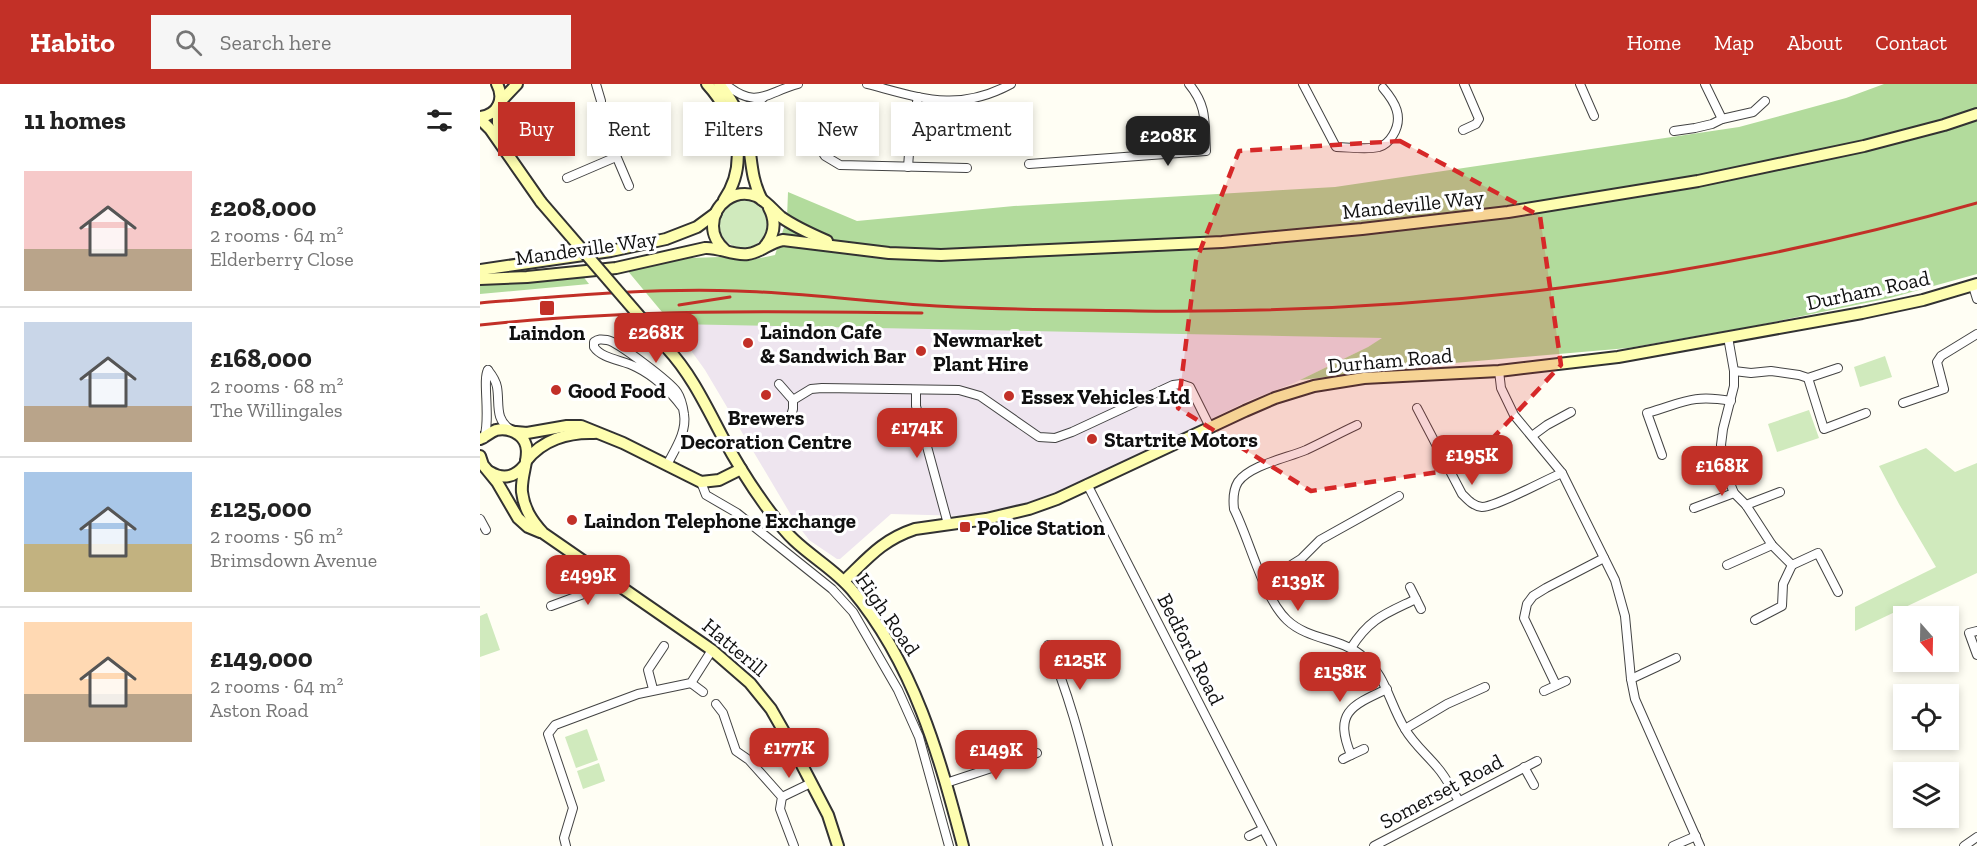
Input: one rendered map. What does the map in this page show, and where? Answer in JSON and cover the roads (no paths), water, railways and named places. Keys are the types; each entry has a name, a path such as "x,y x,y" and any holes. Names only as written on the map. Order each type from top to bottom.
{"street":[{"name":"High Road","path":"497,84 500,91 499,102"},
{"path":"501,102 517,84"},
{"path":"596,84 601,101 600,118 629,186"},
{"path":"707,84 729,116 738,147 733,181 718,209 713,225 715,236 722,247 731,252"},
{"path":"719,84 732,102"},
{"path":"724,84 745,97 755,98 798,84"},
{"path":"867,84 948,102 971,99 1011,84"},
{"path":"1029,164 1206,151 1203,107 1199,96 1189,84"},
{"path":"1303,84 1336,147 1378,147 1390,141 1399,121 1398,110 1383,88"},
{"path":"1462,130 1476,124 1479,119 1464,84"},
{"path":"1580,84 1594,116"},
{"path":"1705,84 1722,119"},
{"path":"758,102 770,94"},
{"path":"908,167 910,140 918,97"},
{"path":"1674,131 1712,124 1722,119 1753,112 1765,101"},
{"path":"480,118 491,113 498,105"},
{"name":"Mandeville Way","path":"480,279 616,268 705,248 721,249 744,255 758,252 775,242 787,240 898,254 958,255 1222,242 1426,223 1585,201 1698,181 1885,141 1977,114"},
{"name":"High Road","path":"480,118 498,142"},
{"name":"High Road","path":"508,156 541,202 680,362 699,391 741,470 765,506 789,536 844,581 873,618 901,663 927,722 963,846"},
{"path":"750,156 754,183 771,211 774,225 771,237 763,248"},
{"path":"825,156 840,165 967,168"},
{"path":"567,178 616,157"},
{"name":"Mandeville Way","path":"480,270 610,251 666,239 697,227 730,197 747,194 764,202 784,219 801,229 843,246"},
{"path":"1975,285 1977,299"},
{"name":"Durham Road","path":"844,581 890,539 915,529 986,519 1018,512 1057,499 1275,398 1328,384 1364,378 1499,371 1618,357 1862,313 1923,300 1975,285"},
{"path":"1903,403 1944,389 1936,362 1941,356 1977,334"},
{"path":"1728,337 1734,371 1734,386 1721,445 1724,468 1734,493 1746,505 1772,545 1792,565"},
{"path":"667,465 684,428 682,407 677,391 625,350 608,340 599,339 594,342 598,353 623,361 650,375 682,407"},
{"path":"1734,371 1751,373 1771,371 1808,378 1838,369"},
{"path":"481,441 488,411 485,376 488,370 496,384 500,417 503,423 513,431"},
{"path":"1499,371 1506,400 1514,415 1562,473 1615,580 1625,616 1635,699 1700,846"},
{"path":"1808,378 1824,429 1866,413"},
{"path":"779,384 793,400 790,419"},
{"path":"793,400 811,389 822,388 959,390 980,396 1040,437 1055,438 1166,387 1181,384 1190,387 1210,427"},
{"path":"916,390 916,406 948,524"},
{"path":"1662,455 1647,413 1693,398 1731,401"},
{"path":"1417,408 1462,495 1473,505 1483,507 1495,503 1562,473"},
{"path":"1533,436 1547,425 1571,412"},
{"path":"481,441 496,430 527,433 577,425 600,433 701,482 719,480 741,470"},
{"path":"1357,425 1308,449 1257,468 1239,481 1233,497 1234,509 1263,579 1275,604 1287,620 1303,631 1352,648 1373,666 1387,689 1405,729 1437,767 1459,801"},
{"name":"Hatterill","path":"513,431 525,442 528,452 521,486 525,506 531,519 543,533"},
{"path":"525,463 540,448 557,438 600,433"},
{"name":"Hatterill","path":"482,463 495,476 505,477 516,474 525,463"},
{"name":"Hatterill","path":"482,463 518,518 528,527 543,533 712,650 745,678 771,709 828,815 838,846"},
{"path":"701,482 706,495 737,513 832,589 853,612 898,690 919,738 949,846"},
{"name":"Bedford Road","path":"1087,484 1272,846"},
{"path":"1746,505 1780,492"},
{"path":"1694,508 1734,493"},
{"path":"1263,579 1301,559 1320,540 1399,496"},
{"path":"480,519 486,530"},
{"path":"1727,565 1772,545"},
{"path":"1755,620 1782,606 1784,584 1792,565 1818,553 1838,592"},
{"path":"1556,685 1524,618 1527,604 1533,596 1546,588 1605,558"},
{"path":"551,606 589,592 592,580 599,572"},
{"path":"1410,587 1420,609"},
{"path":"1352,648 1366,626 1416,599"},
{"path":"1977,631 1968,633 1977,655"},
{"path":"1048,645 1076,719 1108,846"},
{"path":"653,689 648,670 664,646"},
{"path":"691,683 712,650"},
{"path":"1631,679 1676,658"},
{"path":"1544,691 1566,681"},
{"path":"566,846 564,838 573,808 548,734 551,729 576,717 653,689 691,683 703,692"},
{"path":"1405,729 1447,704 1485,687"},
{"path":"1352,755 1344,731 1345,718 1352,708 1387,689"},
{"path":"716,704 723,714 736,752 749,760 782,797"},
{"path":"1343,759 1364,749"},
{"path":"946,783 1037,753"},
{"name":"Somerset Road","path":"1374,846 1537,760"},
{"name":"Somerset Road","path":"1524,767 1534,785"},
{"path":"782,797 811,783"},
{"path":"782,797 780,808 794,846"},
{"path":"1249,836 1263,830"},
{"path":"1673,846 1696,836"},
{"path":"1964,846 1977,838"}],"railway":[{"path":"480,303 608,293 705,290 792,294 929,306 1138,311 1352,306 1457,299 1562,288 1666,273 1770,254 1977,203"},
{"path":"679,305 730,297"},
{"path":"480,325 645,314 922,313"}],"place":[{"name":"Laindon","path":"547,308"},
{"name":"Laindon Cafe & Sandwich Bar","path":"748,343"},
{"name":"Newmarket Plant Hire","path":"921,351"},
{"name":"Good Food","path":"556,390"},
{"name":"Brewers Decoration Centre","path":"766,395"},
{"name":"Essex Vehicles Ltd","path":"1009,396"},
{"name":"Startrite Motors","path":"1092,439"},
{"name":"Laindon Telephone Exchange","path":"572,520"},
{"name":"Police Station","path":"965,527"}]}
